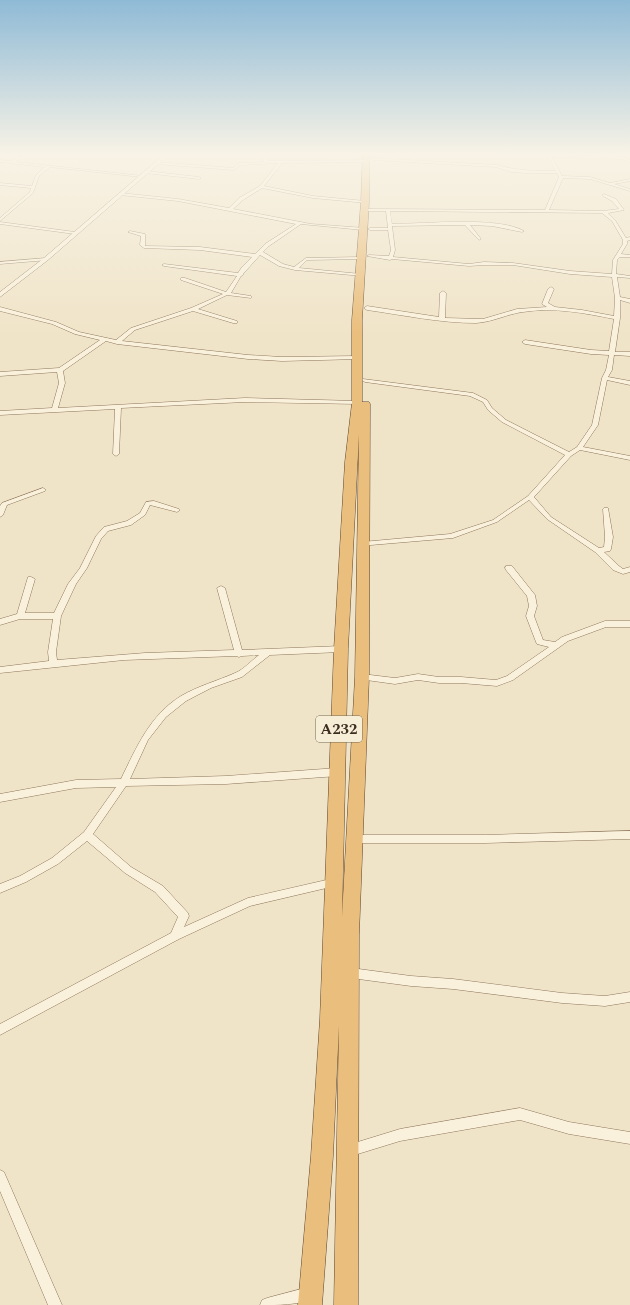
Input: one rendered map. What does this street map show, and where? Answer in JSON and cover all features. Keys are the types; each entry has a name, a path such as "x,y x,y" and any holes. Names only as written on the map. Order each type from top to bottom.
{"highway":[{"name":"A232","path":"346,1305 351,973 350,935 362,677 362,544 367,308 365,257 368,214"},
{"name":"A232","path":"310,1300 322,1156 335,882 341,649 351,462 358,403 358,320 361,274 365,257"}],"street":[{"path":"0,222 9,214"},
{"path":"0,295 46,260 97,214"},
{"path":"251,214 300,223 367,229 467,224 512,227 522,231"},
{"path":"388,214 393,250 390,258"},
{"path":"362,544 451,536 495,521 530,497 569,455 579,448 595,425 605,378 610,370 620,298 614,275 615,260 627,239 615,220 607,214"},
{"path":"0,222 75,233"},
{"path":"117,342 133,329 193,309 228,293 241,275 244,268 258,254 300,223"},
{"path":"467,224 479,239"},
{"path":"130,232 143,235 142,245 144,248 169,246 258,254 295,270 361,274"},
{"path":"618,255 630,256"},
{"path":"295,270 306,259 365,257 469,265 485,262 502,262 583,274 630,277"},
{"path":"0,263 46,260"},
{"path":"164,265 241,275"},
{"path":"183,279 228,293 249,297"},
{"path":"551,289 545,304 552,307 617,318"},
{"path":"442,293 442,319"},
{"path":"620,298 630,298"},
{"path":"620,298 630,301"},
{"path":"367,308 442,319 477,321 496,319 522,310 552,307"},
{"path":"0,309 54,323 77,333 117,342 209,354 282,359 358,358"},
{"path":"193,309 236,322"},
{"path":"0,374 60,370 105,339"},
{"path":"525,342 591,352 630,354"},
{"path":"55,410 62,383 60,370"},
{"path":"605,378 630,383"},
{"path":"365,380 471,394 485,400 490,409 504,421 569,455"},
{"path":"0,413 245,400 358,403"},
{"path":"116,454 118,406"},
{"path":"579,448 630,458"},
{"path":"0,515 4,504 44,490"},
{"path":"530,497 549,518 598,550 616,568 623,572 630,569"},
{"path":"53,664 52,652 57,616 72,584 84,568 102,532 130,523 143,514 148,503 154,503 177,510"},
{"path":"598,550 607,549 609,537 606,509"},
{"path":"509,568 532,595 533,606 530,616 540,642 555,645"},
{"path":"20,616 31,579"},
{"path":"221,588 239,654"},
{"path":"0,622 20,616 57,616"},
{"path":"362,677 395,681 418,677 440,680 497,683 510,678 555,645 580,632 606,624 630,624"},
{"path":"0,670 165,655 239,654 341,649"},
{"path":"0,889 23,879 55,861 87,835 123,784 145,738 163,715 183,699 208,686 239,674 267,653"},
{"path":"0,798 76,784 123,784 226,780 338,772"},
{"path":"87,835 128,870 159,889 184,916 175,936"},
{"path":"354,839 516,839 630,836"},
{"path":"0,1030 175,936 248,902 335,882"},
{"path":"351,973 412,982 487,987 523,994 562,998 605,1001 630,997"},
{"path":"348,1151 400,1135 520,1114 569,1128 630,1138"},
{"path":"0,1176 55,1305"},
{"path":"267,1305 310,1300"}]}
